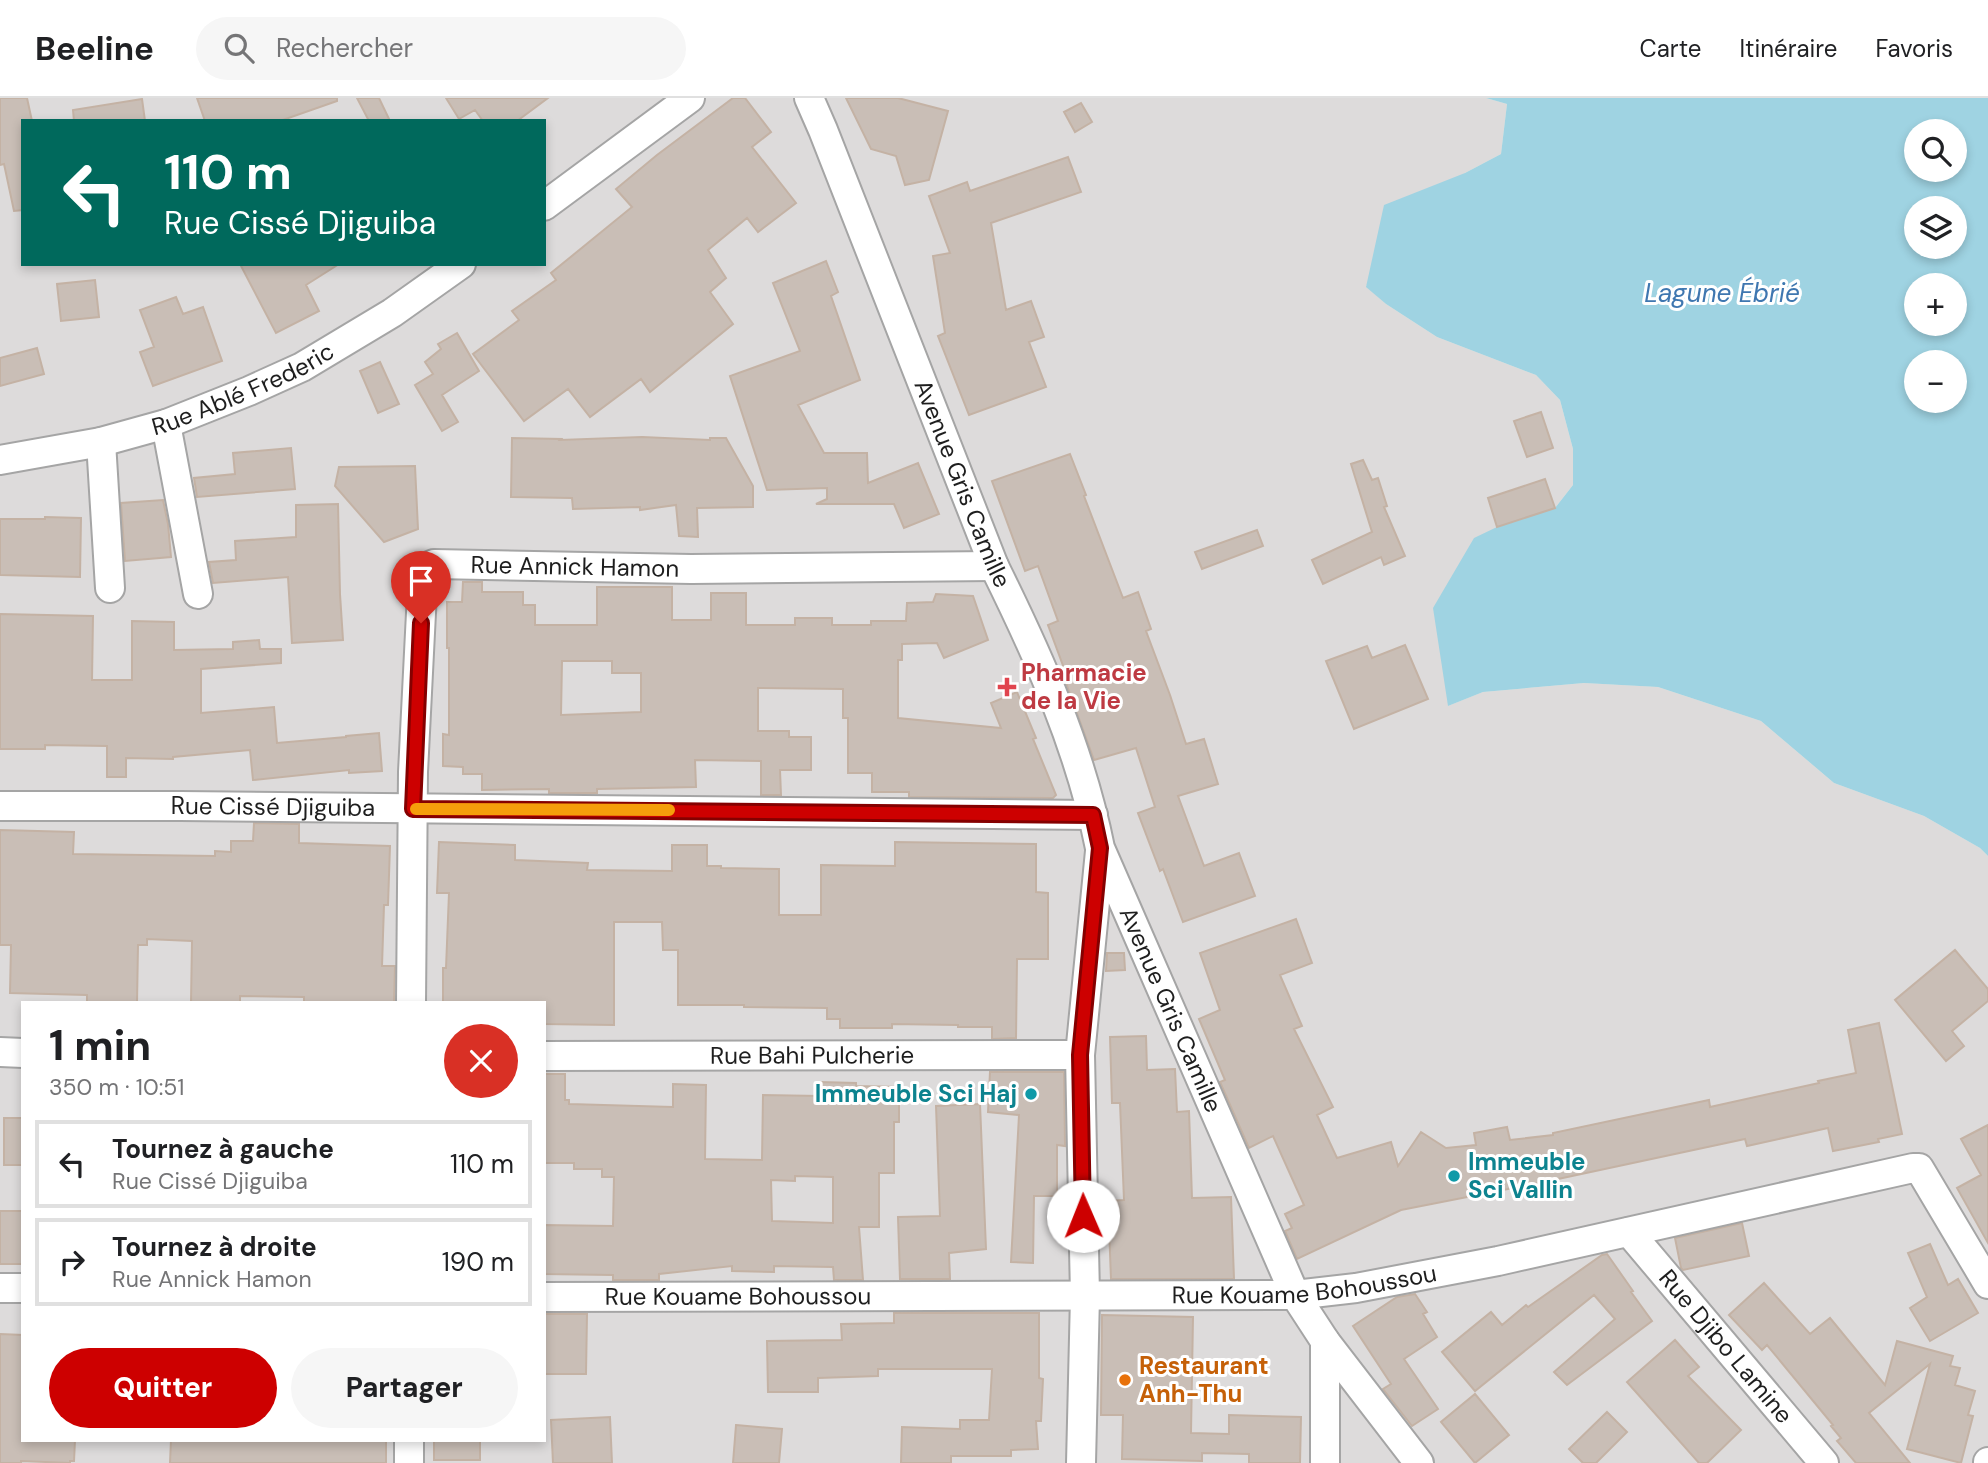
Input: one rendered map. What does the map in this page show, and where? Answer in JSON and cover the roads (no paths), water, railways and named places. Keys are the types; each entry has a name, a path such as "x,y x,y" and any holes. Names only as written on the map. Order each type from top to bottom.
{"street":[{"path":"546,205 690,98"},
{"name":"Avenue Gris Camille","path":"809,98 824,130 994,566 1052,690 1075,754 1100,848 1295,1295 1325,1341 1419,1463"},
{"name":"Rue Ablé Frederic","path":"0,460 101,442 166,424 249,391 302,367 391,313 458,266"},
{"path":"166,424 198,594"},
{"path":"101,442 110,588"},
{"name":"Rue Annick Hamon","path":"411,1001 413,809 423,573 427,567 434,564 691,569 994,566"},
{"name":"Rue Cissé Djiguiba","path":"0,806 1093,815"},
{"path":"1082,1463 1085,1296 1080,1055 1100,848"},
{"path":"0,1052 21,1053"},
{"name":"Rue Bahi Pulcherie","path":"546,1056 1080,1055"},
{"name":"Rue Kouame Bohoussou","path":"546,1297 1295,1295 1356,1289 1498,1261 1913,1168 1919,1168 1988,1284"},
{"name":"Rue Djibo Lamine","path":"1629,1231 1824,1463"},
{"path":"0,1288 21,1288"},
{"path":"1325,1341 1325,1463"},
{"path":"409,1442 409,1463"}],"water":[{"name":"Lagune Ébrié","path":"1486,98 1988,98 1988,856 1980,848 1924,816 1834,783 1761,721 1658,687 1584,683 1483,692 1448,706 1433,608 1474,538 1497,527 1555,508 1573,485 1573,449 1560,400 1536,375 1437,337 1386,304 1366,287 1384,205 1465,173 1501,154 1507,104"}],"place":[{"name":"Pharmacie de la Vie","path":"1007,687"},
{"name":"Immeuble Sci Haj","path":"1031,1094"},
{"name":"Immeuble Sci Vallin","path":"1454,1176"},
{"name":"Restaurant Anh-Thu","path":"1125,1380"}]}
